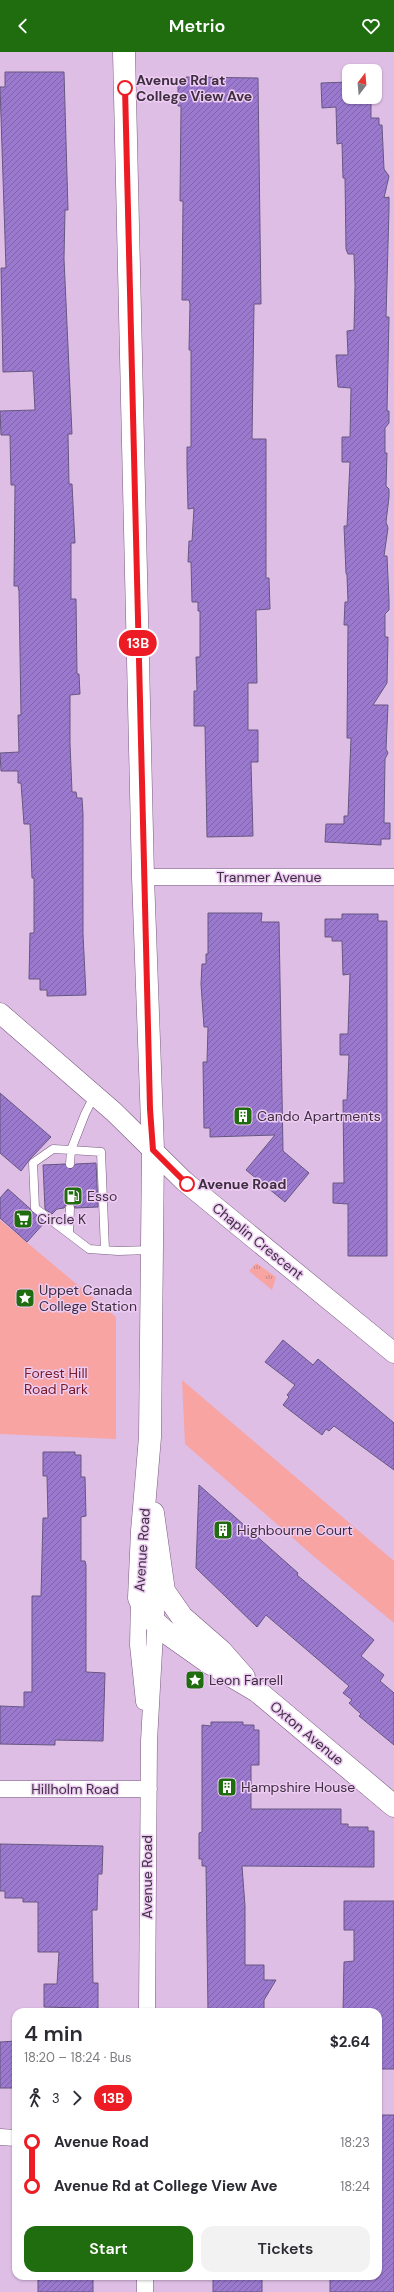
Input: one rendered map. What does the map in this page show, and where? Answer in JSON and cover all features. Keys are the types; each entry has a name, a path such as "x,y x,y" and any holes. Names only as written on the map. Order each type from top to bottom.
{"main road":[{"name":"Avenue Road","path":"124,52 143,877 153,1150 150,1425 148,1478 142,1531 139,1598"},
{"name":"Avenue Road","path":"148,1478 158,1559"},
{"name":"Oxton Avenue","path":"158,1559 164,1591 173,1606 182,1617 222,1650 257,1692"},
{"name":"Oxton Avenue","path":"139,1598 147,1615 156,1624 208,1662 257,1692 394,1806"}],"street":[{"name":"Tranmer Avenue","path":"143,877 394,877"},
{"name":"Chaplin Crescent","path":"0,1013 94,1096 153,1150 184,1181 394,1353"},
{"name":"Avenue Road","path":"147,2008 149,1741 156,1624 158,1559"},
{"name":"Avenue Road","path":"139,1598 138,1645 149,1741"},
{"name":"Hillholm Road","path":"0,1789 149,1789"},
{"path":"0,2138 12,2138"},
{"path":"145,2280 145,2292"}],"lane":[{"path":"70,1164 71,1150 85,1114 94,1096"},
{"path":"105,1250 102,1152 53,1149 33,1163 35,1208 70,1233 89,1249 105,1250 152,1250"},
{"path":"70,1208 70,1233"}],"green space":[{"name":"Forest Hill Road Park","path":"0,1220 116,1317 116,1439 0,1434"},
{"path":"256,1263 276,1277 272,1290 249,1271"},
{"path":"182,1380 394,1561 394,1623 318,1560 185,1444"}],"building":[{"path":"5,72 64,72 68,210 65,210 64,259 72,434 68,434 69,484 72,484 75,543 71,543 71,599 76,599 77,674 79,674 80,694 70,695 70,743 72,792 76,792 77,798 82,798 83,934 86,995 47,996 47,990 40,990 40,979 29,979 30,933 34,933 34,878 32,878 30,824 24,824 21,783 18,783 18,771 1,771 0,753 19,752 18,715 21,715 19,591 18,586 14,586 15,485 11,485 10,435 1,435 0,411 35,410 33,371 3,372 1,268 6,268 0,87 5,87"},
{"path":"186,77 258,78 261,304 254,304 252,439 266,439 266,578 269,578 270,609 256,610 257,683 248,683 248,730 258,730 258,762 251,762 253,836 207,837 205,726 194,726 194,691 197,691 196,657 200,657 200,611 198,611 198,602 192,602 191,562 188,562 189,541 192,541 194,508 188,509 187,467 187,447 191,447 191,350 189,350 190,304 189,300 182,300 183,201 180,201 181,106 178,106 178,80 186,81"},
{"path":"342,82 342,104 371,104 371,118 379,118 379,125 382,125 384,169 389,176 384,198 389,197 386,317 389,317 387,411 389,411 389,423 385,428 385,453 387,453 386,486 389,489 389,497 386,522 388,528 384,556 387,556 389,600 389,610 385,614 385,637 388,637 387,683 373,705 388,705 386,749 388,753 385,759 384,823 390,823 390,839 381,839 381,845 325,842 326,824 344,824 344,816 348,816 351,738 347,738 348,625 344,625 345,602 348,602 344,526 347,526 350,462 342,462 342,437 350,437 351,388 338,387 336,355 348,355 347,331 354,330 355,286 354,254 348,254 346,249 345,178 343,178 342,143 337,144 336,107 322,108 321,83"},
{"path":"208,913 262,913 261,922 279,922 283,1151 309,1173 285,1202 246,1170 275,1135 210,1137 210,1128 204,1128 203,1062 207,1062 208,1027 204,1027 201,984 202,964 206,964 206,954 208,954"},
{"path":"342,914 378,914 378,921 387,921 387,1256 348,1256 348,1204 333,1203 333,1183 344,1183 343,1100 347,1100 349,1055 340,1055 340,1034 348,1034 350,974 343,975 342,941 332,941 332,937 325,937 325,919 342,919"},
{"path":"0,1093 51,1137 21,1171 0,1153"},
{"path":"96,1163 98,1207 75,1208 73,1204 70,1203 64,1208 57,1209 52,1214 45,1209 43,1165 65,1164 70,1169 76,1164"},
{"path":"8,1189 45,1222 27,1242 0,1218 0,1198"},
{"path":"283,1340 313,1365 318,1359 394,1423 394,1470 334,1426 329,1431 326,1429 322,1435 283,1405 289,1397 287,1395 295,1385 265,1362"},
{"path":"43,1452 75,1452 75,1455 81,1455 81,1477 85,1477 86,1516 81,1517 81,1561 85,1561 86,1565 86,1672 105,1673 103,1741 55,1740 55,1745 0,1744 0,1706 24,1707 24,1692 32,1692 32,1596 41,1596 43,1518 48,1518 47,1476 43,1476"},
{"path":"199,1485 298,1573 297,1575 374,1640 361,1656 384,1675 380,1681 394,1693 394,1745 359,1716 361,1714 349,1703 352,1700 343,1693 349,1686 266,1615 257,1627 196,1568"},
{"name":"Hampshire House","path":"211,1722 243,1722 243,1725 254,1725 254,1730 259,1730 259,1765 251,1765 251,1809 341,1809 341,1824 348,1824 348,1827 368,1827 368,1831 374,1831 374,1867 242,1866 245,1906 245,1965 264,1965 264,1980 276,1980 264,2000 264,2008 208,2008 206,1866 202,1866 202,1859 199,1859 199,1833 202,1832 202,1725 211,1726"},
{"path":"0,1844 103,1846 102,1874 98,1874 97,1910 92,1910 93,1983 98,1983 98,2008 44,2007 44,1984 57,1984 59,1952 38,1952 38,1902 23,1902 23,1898 5,1898 5,1891 0,1891"},
{"path":"344,1901 394,1901 394,2069 382,2069 382,2008 343,2008 344,1962 354,1961 354,1930 344,1930"},
{"path":"12,2041 12,2088 0,2088 0,2042"},
{"path":"382,2115 394,2115 394,2292 330,2292 330,2280 382,2280"},
{"path":"38,2280 93,2280 93,2292 38,2292"},
{"path":"213,2280 262,2280 262,2292 213,2292"}],"bus line":[{"name":"13B","path":"125,88 150,1109 153,1150 187,1184"}],"place":[{"name":"Avenue Rd at College View Ave","path":"125,88"},
{"name":"Cando Apartments","path":"243,1116"},
{"name":"Avenue Road","path":"187,1184"},
{"name":"Esso","path":"73,1196"},
{"name":"Circle K","path":"23,1219"},
{"name":"Uppet Canada College Station","path":"25,1298"},
{"name":"Highbourne Court","path":"223,1530"},
{"name":"Leon Farrell","path":"195,1680"},
{"name":"Hampshire House","path":"227,1787"}]}
